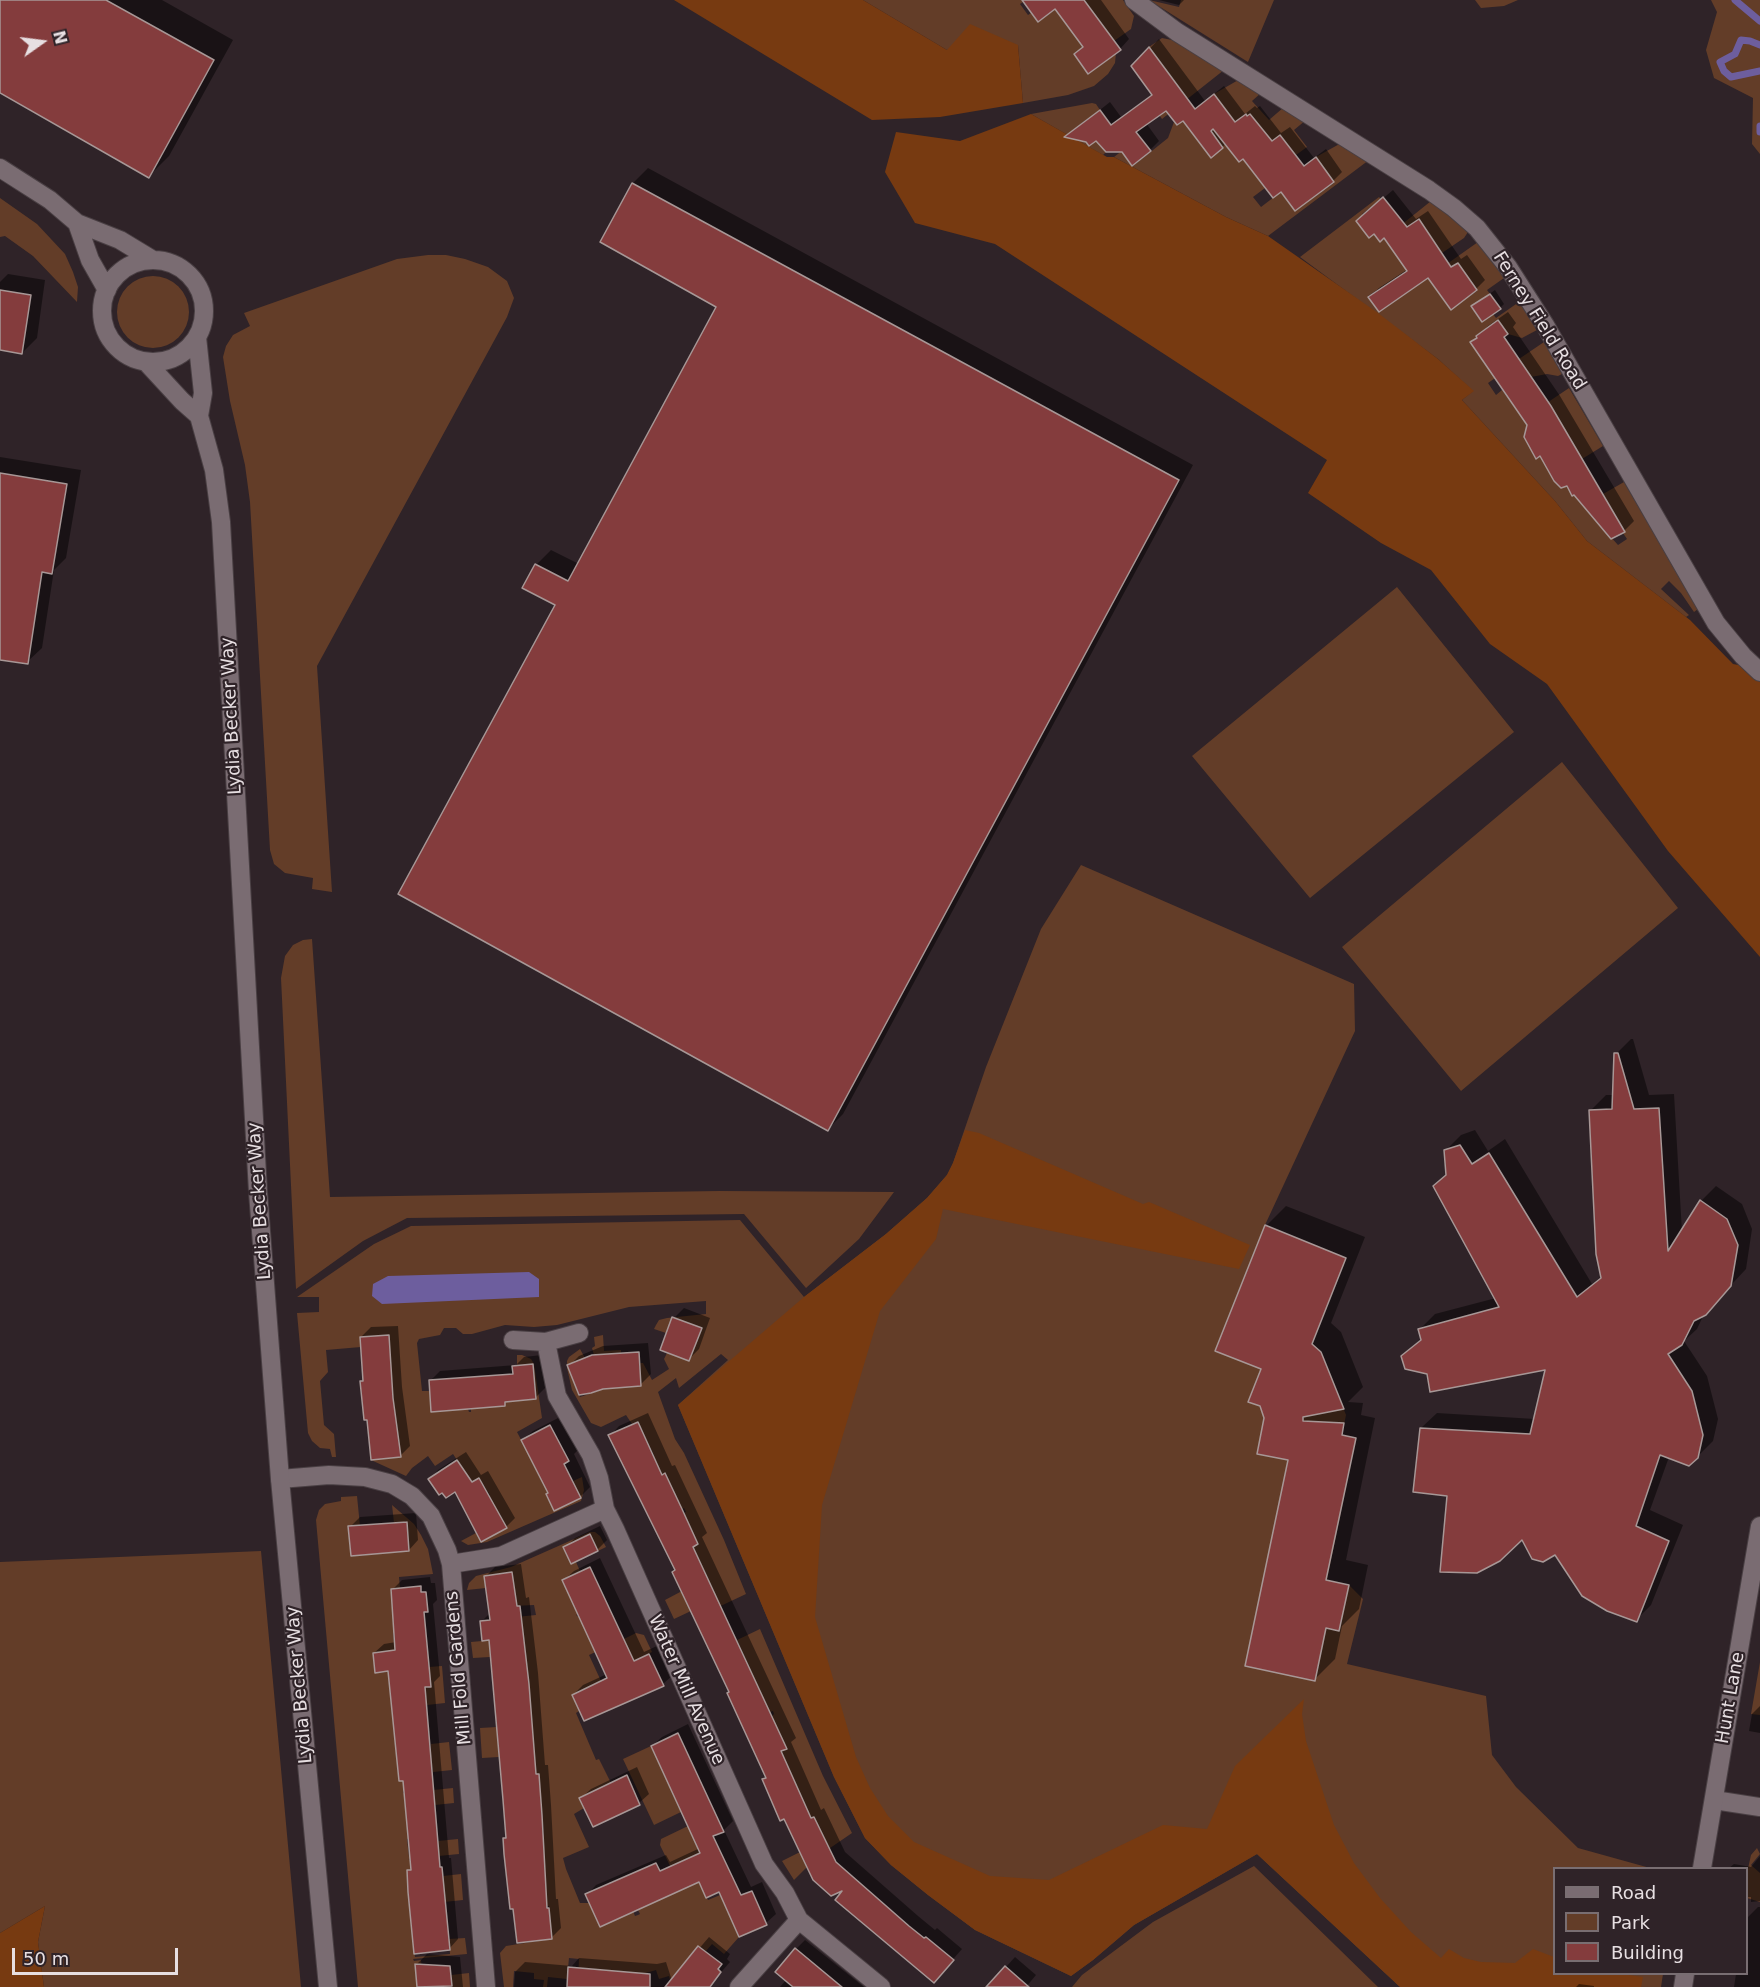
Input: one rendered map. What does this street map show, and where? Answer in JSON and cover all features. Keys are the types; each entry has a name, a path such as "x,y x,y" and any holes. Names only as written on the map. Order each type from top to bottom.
{"street":[{"name":"Ferney Field Road","path":"1134,0 1177,32 1429,190 1477,228 1508,267 1545,325 1716,623 1743,656 1760,672"},
{"path":"0,168 51,200 77,223 120,240 153,260"},
{"path":"77,223 90,260 106,290"},
{"path":"153,260 176,266 194,281 201,296 204,310 197,337 176,357 161,362 146,362 126,355 109,336 104,325 102,312 106,290 125,268 138,262 153,260"},
{"name":"Lydia Becker Way","path":"197,337 203,393 199,416 214,470 220,522 258,1192 280,1479 328,1987"},
{"path":"146,362 199,416"},
{"path":"513,1340 546,1342 579,1333"},
{"name":"Water Mill Avenue","path":"546,1342 557,1396 596,1466 605,1509 764,1864 785,1893 799,1920 881,1987"},
{"name":"Mill Fold Gardens","path":"280,1479 329,1475 365,1477 392,1484 412,1496 431,1516 447,1550 451,1564 486,1987"},
{"path":"451,1564 501,1556 605,1509"},
{"name":"Hunt Lane","path":"1702,1867 1760,1526"},
{"path":"1714,1800 1760,1807"},
{"path":"739,1987 799,1920"}],"green space":[{"path":"863,0 1022,0 1020,4 1028,15 1031,13 1038,22 1068,0 1123,0 1134,16 1131,29 1114,41 1086,2 1063,19 1083,47 1074,54 1088,73 1116,53 1115,63 1108,74 1094,86 1068,95 1023,103 1018,45 947,50"},
{"path":"1149,0 1179,7 1181,0 1274,0 1248,62"},
{"path":"1475,0 1518,0 1504,6 1481,8"},
{"path":"1711,0 1760,0 1760,154 1752,144 1753,98 1714,78 1706,50 1717,12"},
{"path":"1162,38 1177,41 1224,70 1162,119 1157,112 1183,93 1149,47"},
{"path":"1240,79 1261,93 1252,101 1269,120 1284,107 1306,120 1294,130 1307,147 1296,155 1280,135 1245,162 1265,188 1253,197 1261,207 1291,184 1299,196 1289,203 1295,211 1334,183 1316,157 1343,142 1369,160 1268,236 1226,217 1114,157 1140,137 1142,139 1123,153 1133,166 1168,138 1174,122 1177,125 1183,121 1198,140 1214,94","holes":["1245,114 1247,116 1250,114 1260,127 1239,162 1218,136"]},
{"path":"1096,104 1100,110 1083,122 1073,134 1079,140 1085,140 1089,146 1096,141 1106,152 1103,155 1031,114"},
{"path":"1379,197 1381,199 1362,214 1369,238 1374,234 1380,242 1431,201 1468,232 1464,238 1442,253 1419,219 1396,234 1416,264 1368,296 1379,312 1478,242 1504,278 1487,290 1490,294 1471,307 1482,322 1493,314 1496,318 1519,302 1537,330 1522,338 1508,334 1497,321 1471,342 1491,356 1483,362 1491,371 1516,361 1544,342 1562,374 1531,377 1520,361 1488,383 1496,395 1502,390 1523,419 1569,388 1603,446 1582,459 1550,405 1524,420 1529,429 1525,431 1524,437 1536,459 1546,453 1544,463 1554,481 1561,488 1567,486 1572,496 1597,483 1577,495 1582,505 1618,545 1627,539 1623,533 1625,531 1603,494 1624,482 1698,609 1694,612 1681,593 1669,581 1661,589 1689,615 1686,617 1587,541 1555,501 1462,400 1473,391 1438,359 1300,257","holes":["1458,263 1477,291 1451,309 1431,282"]},
{"path":"0,198 37,224 65,254 78,287 77,302 33,256 5,236 0,237"},
{"path":"446,255 488,267 507,281 514,298 507,317 317,666 332,892 312,889 313,878 285,873 274,864 270,850 250,502 245,465 230,401 223,357 226,346 233,335 250,326 244,313 397,259"},
{"path":"153,276 173,282 183,292 189,312 183,332 173,342 153,348 133,342 123,332 117,312 123,292 133,282"},
{"path":"1397,587 1514,732 1310,898 1192,756"},
{"path":"1562,762 1678,908 1461,1091 1342,947"},
{"path":"1081,865 1354,984 1355,1031 1265,1225 1346,1258 1312,1343 1321,1352 1346,1415 1342,1435 1356,1438 1327,1580 1349,1585 1363,1599 1347,1664 1486,1696 1492,1755 1516,1787 1578,1848 1646,1867 1553,1867 1553,1975 1663,1975 1661,1987 1399,1986 1257,1854 1134,1925 1071,1976 975,1930 891,1865 865,1838 834,1777 678,1405 728,1360 721,1354 679,1388 676,1378 658,1392 675,1439 684,1453 724,1540 746,1594 710,1611 707,1603 717,1598 699,1559 690,1563 683,1514 686,1512 684,1508 682,1509 665,1474 653,1479 643,1460 654,1455 638,1422 632,1424 626,1415 601,1427 591,1423 572,1390 567,1361 580,1349 585,1358 568,1366 580,1397 598,1391 601,1379 592,1348 595,1346 594,1337 603,1335 604,1351 621,1350 605,1388 641,1386 640,1363 643,1363 652,1380 669,1369 664,1359 667,1353 701,1328 674,1317 706,1314 706,1301 629,1307 557,1325 534,1327 505,1325 472,1334 463,1334 456,1328 444,1328 440,1335 419,1339 417,1343 422,1391 430,1391 431,1411 468,1409 471,1412 471,1408 503,1391 515,1390 516,1401 536,1399 533,1365 517,1366 517,1355 531,1359 534,1364 542,1418 517,1432 540,1476 552,1491 546,1495 554,1511 580,1497 573,1481 582,1477 584,1490 581,1501 487,1542 468,1545 461,1541 476,1533 481,1542 507,1528 500,1514 492,1517 471,1508 490,1495 479,1478 460,1491 471,1481 453,1454 435,1466 428,1456 412,1468 406,1476 371,1460 401,1457 393,1398 389,1335 360,1337 361,1347 326,1350 328,1372 320,1381 324,1425 334,1434 336,1457 332,1457 330,1449 320,1448 312,1441 308,1433 297,1313 319,1312 319,1297 297,1297 374,1244 411,1226 740,1220 804,1297 886,1234 927,1198 947,1175 986,1067 1041,929"},
{"path":"312,939 330,1197 719,1191 894,1192 859,1239 806,1288 744,1214 407,1218 363,1241 296,1289 281,978 285,956 293,945"},
{"path":"673,1317 666,1333 654,1329 659,1320"},
{"path":"357,1496 360,1526 348,1527 351,1556 367,1555 367,1547 392,1545 393,1553 409,1551 407,1522 394,1523 392,1505 414,1524 421,1535 428,1549 433,1574 399,1577 400,1588 391,1589 394,1621 404,1631 393,1633 395,1652 373,1653 375,1673 397,1671 399,1690 431,1687 429,1667 442,1666 445,1703 427,1705 425,1691 395,1739 397,1759 431,1756 431,1744 449,1742 452,1770 433,1772 431,1759 397,1763 399,1781 405,1780 406,1791 403,1793 453,1788 454,1803 435,1805 433,1792 404,1795 406,1812 414,1838 407,1839 409,1857 438,1854 438,1841 458,1839 459,1854 408,1859 443,1885 443,1876 461,1874 463,1900 444,1902 442,1889 408,1892 415,1957 450,1954 449,1939 465,1938 467,1954 413,1959 414,1961 421,1960 422,1970 416,1971 417,1987 358,1987 316,1520 319,1510 325,1504 341,1501 341,1497"},
{"path":"590,1532 595,1532 600,1536 606,1547 598,1551 590,1535 576,1562 580,1571 562,1580 578,1614 576,1615 616,1643 636,1633 644,1635 652,1652 616,1669 606,1647 589,1655 601,1681 572,1695 579,1711 576,1713 596,1760 599,1759 611,1783 579,1798 584,1808 574,1814 589,1847 563,1858 566,1869 580,1903 589,1903 600,1927 633,1911 635,1916 638,1915 640,1914 638,1910 671,1868 660,1845 661,1839 688,1826 706,1850 688,1858 697,1878 708,1900 725,1893 724,1903 739,1937 724,1954 712,1944 706,1951 698,1946 678,1971 672,1987 669,1976 659,1979 656,1970 639,1975 631,1972 594,1969 578,1979 579,1959 569,1958 567,1979 548,1977 547,1987 543,1987 544,1980 534,1979 534,1973 514,1971 513,1987 504,1987 500,1953 506,1946 544,1940 551,1929 549,1906 542,1906 536,1836 544,1835 539,1774 532,1774 498,1744 499,1757 482,1758 480,1728 497,1727 522,1706 531,1705 524,1640 489,1643 490,1657 473,1658 471,1642 514,1638 516,1617 536,1615 534,1605 513,1606 512,1572 484,1576 486,1588 467,1590 469,1583 476,1576 511,1567"},
{"path":"261,1551 301,1987 44,1987 38,1942 45,1906 0,1933 0,1562"},
{"path":"682,1591 691,1611 674,1619 665,1600"},
{"path":"760,1629 823,1776 852,1833 817,1857 794,1880 782,1861 800,1852 829,1847 814,1817 804,1822 773,1755 786,1749 772,1716 773,1711 770,1712 755,1680 747,1684 750,1668 737,1640"},
{"path":"1760,1662 1760,1715 1751,1714"},
{"path":"651,1746 681,1812 654,1825 623,1759"},
{"path":"1757,1848 1760,1854 1751,1865 1760,1873 1760,1902 1748,1898 1748,1868 1751,1855"},
{"path":"1254,1866 1378,1987 1072,1987 1082,1975 1153,1922"},
{"path":"469,1973 470,1987 439,1987 452,1986 451,1975"}],"shaded area":[{"path":"674,0 863,0 947,50 970,24 1018,45 1023,103 940,117 872,120"},
{"path":"1031,114 1107,157 1114,157 1226,217 1268,236 1378,313 1438,359 1474,391 1462,400 1555,501 1587,541 1690,620 1733,664 1744,666 1760,681 1760,957 1668,851 1547,684 1490,644 1431,570 1381,543 1308,493 1327,460 995,244 915,223 885,172 896,132 960,141"},
{"path":"965,1130 979,1133 1143,1204 1149,1202 1250,1245 1239,1269 943,1209 936,1239 880,1311 822,1505 815,1617 856,1757 870,1788 888,1816 914,1842 990,1876 1049,1880 1163,1825 1207,1829 1235,1766 1304,1699 1302,1714 1306,1741 1334,1825 1354,1863 1380,1898 1411,1932 1441,1958 1449,1949 1464,1958 1481,1962 1515,1963 1533,1949 1553,1957 1553,1975 1629,1975 1643,1977 1641,1987 1400,1987 1257,1854 1134,1925 1071,1976 975,1930 891,1865 865,1838 834,1777 678,1405 804,1297 886,1234 927,1198 947,1175"},
{"path":"529,1272 539,1279 539,1297 382,1304 372,1296 373,1284 388,1276"},
{"path":"45,1906 38,1942 44,1987 0,1987 0,1933"}],"building":[{"path":"0,0 106,0 214,60 149,178 0,93"},
{"path":"1022,0 1084,0 1121,50 1088,74 1074,54 1083,47 1055,9 1038,22"},
{"path":"1149,47 1195,109 1214,94 1235,122 1246,114 1247,116 1250,114 1272,141 1280,135 1304,166 1316,157 1334,182 1295,211 1281,192 1273,198 1243,159 1239,162 1213,129 1211,131 1223,148 1211,158 1183,121 1177,125 1166,111 1136,132 1151,151 1132,166 1122,152 1106,152 1096,141 1089,146 1086,142 1064,137 1100,110 1111,125 1152,95 1131,66"},
{"path":"632,183 1179,480 828,1131 398,894 555,605 522,588 535,564 568,581 716,307 600,242"},
{"path":"1383,197 1407,227 1419,219 1451,267 1458,263 1477,290 1451,310 1428,278 1379,312 1368,297 1407,271 1384,238 1380,242 1374,234 1369,238 1356,221"},
{"path":"0,290 31,295 22,354 0,350"},
{"path":"1490,294 1501,309 1482,322 1471,306"},
{"path":"1498,320 1508,334 1504,337 1551,406 1625,532 1611,539 1574,495 1572,496 1567,486 1561,488 1554,481 1540,456 1536,459 1524,437 1527,425 1470,342"},
{"path":"0,473 67,484 52,574 42,572 28,664 0,660"},
{"path":"1614,1053 1618,1053 1634,1109 1659,1108 1668,1251 1700,1200 1727,1219 1738,1245 1731,1286 1706,1315 1694,1321 1682,1345 1668,1354 1692,1391 1703,1435 1698,1458 1689,1466 1660,1455 1636,1526 1669,1541 1637,1622 1607,1611 1582,1596 1555,1555 1543,1562 1532,1559 1522,1540 1500,1561 1477,1573 1440,1572 1447,1496 1413,1492 1420,1428 1530,1434 1545,1370 1430,1392 1427,1374 1405,1369 1401,1356 1421,1340 1418,1329 1499,1307 1433,1186 1446,1175 1444,1150 1460,1145 1472,1164 1489,1153 1577,1297 1601,1278 1596,1254 1589,1110 1612,1109"},
{"path":"1265,1225 1346,1258 1312,1344 1321,1352 1344,1409 1303,1417 1303,1421 1344,1423 1342,1435 1356,1438 1326,1580 1349,1585 1339,1631 1326,1628 1315,1681 1245,1666 1288,1460 1257,1454 1264,1418 1260,1406 1248,1402 1261,1369 1215,1351"},
{"path":"672,1317 702,1328 689,1361 660,1350"},
{"path":"389,1335 393,1398 401,1457 371,1460 360,1381 363,1381 360,1337"},
{"path":"639,1352 641,1386 603,1389 579,1395 567,1365 592,1355"},
{"path":"533,1364 536,1399 505,1402 505,1406 431,1412 429,1380 513,1374 512,1366"},
{"path":"638,1422 662,1475 665,1473 698,1544 693,1547 787,1749 781,1751 811,1818 814,1817 836,1862 909,1926 954,1960 934,1983 835,1900 842,1891 831,1896 813,1880 784,1819 780,1821 762,1779 766,1778 727,1693 729,1692 672,1572 675,1570 608,1435"},
{"path":"550,1425 569,1461 564,1464 581,1498 554,1511 546,1494 548,1493 521,1440"},
{"path":"457,1460 472,1482 479,1478 507,1528 481,1542 455,1492 446,1498 442,1493 439,1495 428,1479"},
{"path":"407,1522 409,1551 351,1556 348,1526"},
{"path":"590,1534 598,1551 571,1564 563,1547"},
{"path":"590,1567 634,1661 649,1654 664,1686 584,1721 572,1695 607,1678 562,1580"},
{"path":"512,1572 517,1606 520,1606 536,1774 539,1774 547,1908 549,1908 552,1939 517,1943 513,1909 510,1909 504,1854 503,1838 506,1838 489,1640 482,1641 480,1621 490,1620 484,1576"},
{"path":"421,1586 421,1592 426,1592 428,1612 424,1612 431,1687 425,1687 440,1867 442,1867 450,1950 414,1954 407,1870 411,1870 403,1781 399,1781 388,1671 375,1673 373,1653 395,1650 391,1589"},
{"path":"678,1733 724,1832 713,1836 741,1895 752,1891 767,1925 739,1937 719,1892 706,1898 699,1882 600,1927 585,1894 656,1863 660,1871 700,1853 651,1746"},
{"path":"627,1775 640,1805 593,1827 579,1798"},
{"path":"698,1946 722,1964 718,1969 721,1972 710,1987 665,1987"},
{"path":"795,1948 842,1987 793,1987 775,1972"},
{"path":"415,1964 450,1966 452,1986 417,1987"},
{"path":"1005,1966 1029,1987 986,1987"},
{"path":"568,1967 650,1974 650,1987 567,1987"}],"waterway":[{"path":"1735,0 1760,21"},
{"path":"1760,45 1741,40 1735,54 1720,62 1724,71 1731,77 1760,71"},
{"path":"1760,126 1760,132"}]}
